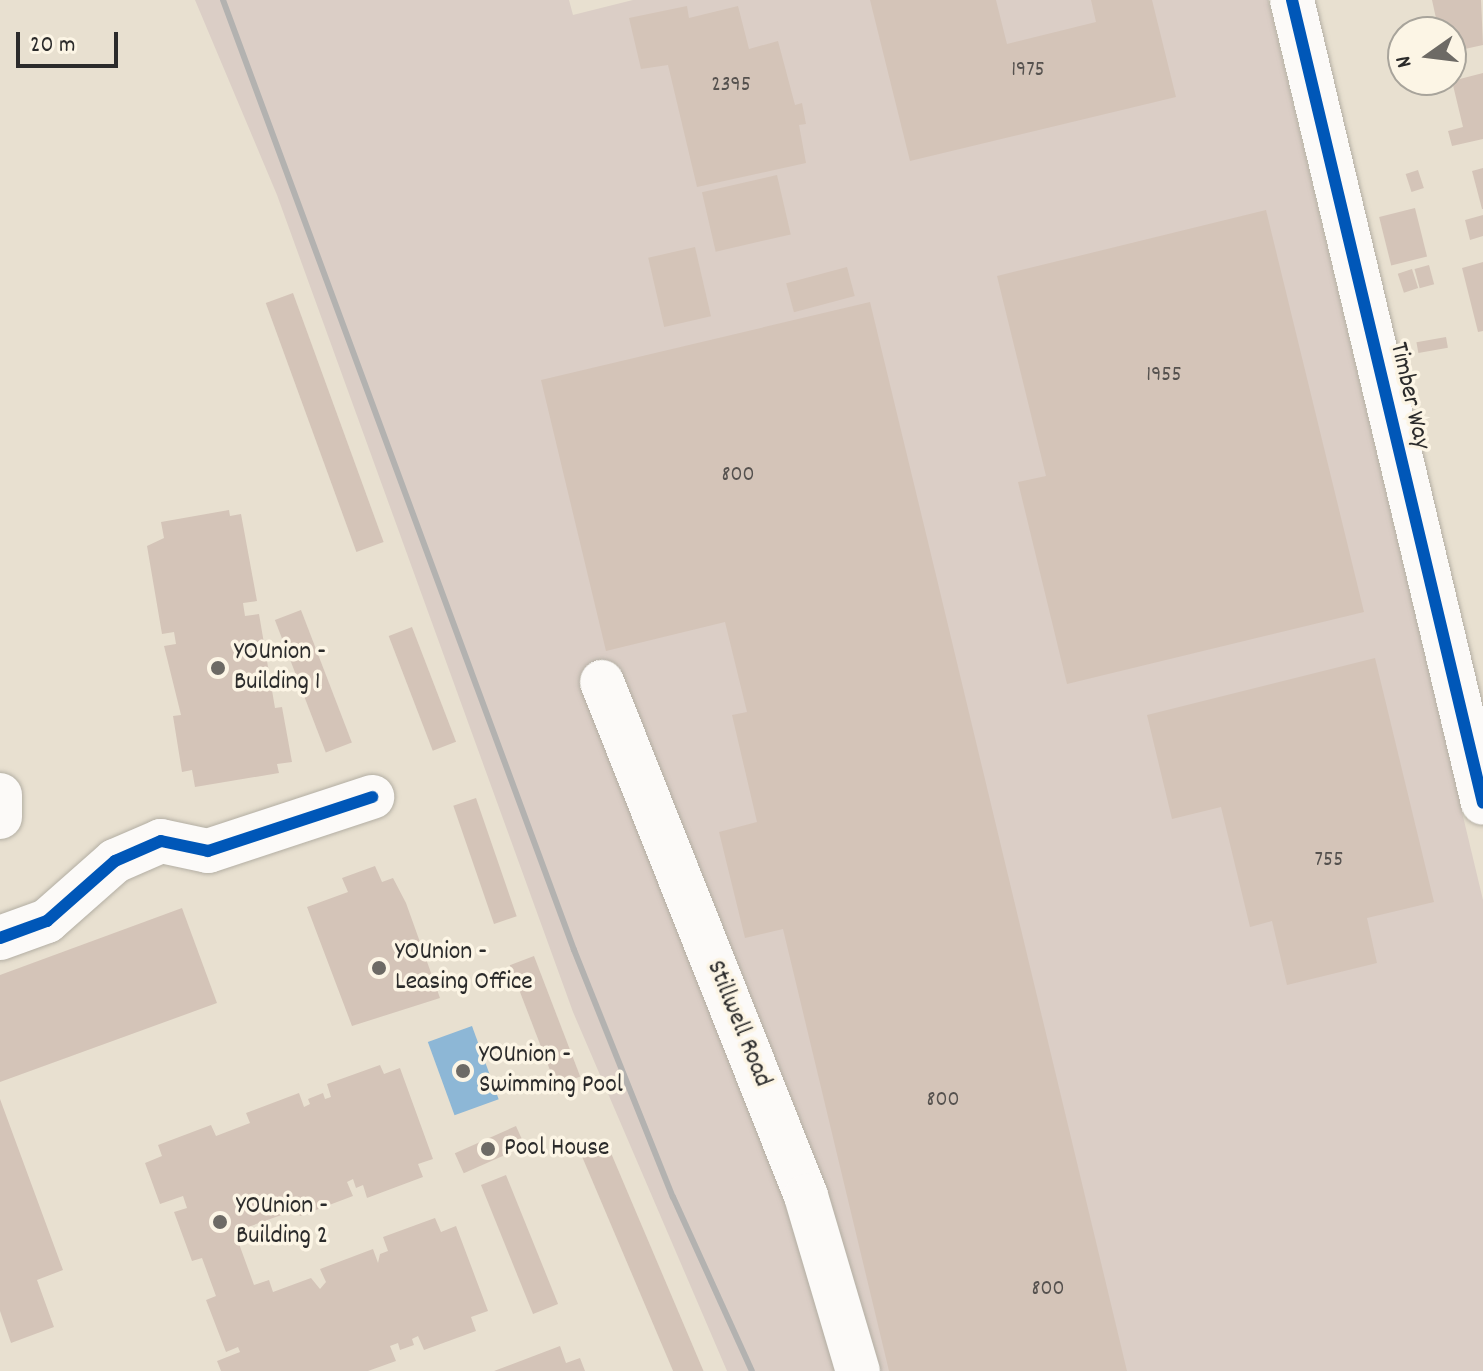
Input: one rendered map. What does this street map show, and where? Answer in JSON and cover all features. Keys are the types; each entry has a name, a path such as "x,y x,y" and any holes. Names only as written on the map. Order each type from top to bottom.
{"street":[{"name":"Timber Way","path":"1292,0 1483,803"},
{"name":"Stillwell Road","path":"602,682 806,1196 858,1371"},
{"path":"0,795 0,817"},
{"path":"0,938 47,921 115,861 161,841 208,851 372,797"}],"shaded area":[{"path":"195,0 569,0 573,15 633,0 1268,0 1483,900 1483,1371 727,1371 573,1012 277,195"}],"water":[{"name":"YOUnion - Swimming Pool","path":"472,1026 499,1099 455,1115 428,1042"}],"building":[{"path":"870,0 996,0 1007,44 1096,22 1091,0 1152,0 1176,97 910,161"},
{"path":"1432,0 1481,0 1483,45 1467,48 1467,16 1436,16"},
{"path":"687,6 689,18 738,6 749,49 778,41 795,105 802,103 806,124 799,125 806,163 697,187 668,65 641,69 629,18"},
{"path":"1483,73 1483,139 1452,146 1448,131 1463,127 1456,96 1467,96 1467,77"},
{"path":"1483,168 1483,209 1482,209 1472,171"},
{"path":"1418,170 1424,188 1412,192 1406,174"},
{"path":"777,175 791,234 716,252 702,192"},
{"path":"1415,208 1427,257 1391,265 1379,217"},
{"path":"1266,210 1364,612 1067,684 1018,482 1046,476 997,276"},
{"path":"1483,215 1483,236 1470,240 1465,220"},
{"path":"695,247 711,316 664,327 648,258"},
{"path":"1483,262 1483,331 1478,332 1462,268"},
{"path":"1429,265 1434,284 1420,288 1415,269"},
{"path":"847,267 855,296 794,312 786,283"},
{"path":"1412,269 1418,288 1404,293 1398,274"},
{"path":"293,293 384,542 356,552 266,303"},
{"path":"870,302 1127,1371 889,1371 783,929 745,938 719,832 757,822 732,715 747,712 725,622 606,651 541,380"},
{"path":"1446,337 1448,348 1418,353 1416,342"},
{"name":"YOUnion - Building 1","path":"229,510 230,516 241,514 257,601 243,603 245,616 259,614 275,708 282,707 292,762 277,764 279,773 195,787 192,770 182,772 173,716 181,715 164,646 176,644 174,632 162,634 147,546 164,538 161,522"},
{"path":"301,610 352,743 326,753 275,620"},
{"path":"412,627 456,742 433,751 389,636"},
{"path":"1375,658 1434,902 1367,918 1377,963 1287,985 1272,921 1250,927 1221,807 1172,819 1147,715"},
{"path":"476,798 517,916 494,924 453,806"},
{"name":"YOUnion - Leasing Office","path":"375,866 382,882 393,878 406,903 440,998 352,1026 307,907 348,892 342,878"},
{"path":"182,908 217,1003 0,1082 0,975"},
{"path":"534,956 580,1076 556,1086 510,965"},
{"name":"YOUnion - Building 2","path":"380,1065 384,1074 400,1068 433,1159 418,1164 423,1177 367,1198 363,1185 356,1188 353,1179 347,1182 353,1196 300,1216 294,1201 283,1200 287,1213 248,1227 251,1236 238,1241 254,1285 269,1280 273,1292 311,1278 320,1289 326,1282 320,1269 373,1249 378,1263 380,1254 388,1251 383,1237 435,1218 441,1232 456,1226 488,1311 471,1317 476,1331 424,1350 418,1336 412,1339 414,1345 400,1350 398,1343 390,1346 396,1361 368,1371 221,1371 217,1361 240,1352 238,1347 226,1352 206,1300 216,1296 202,1258 192,1261 174,1212 187,1208 183,1196 160,1204 145,1163 162,1156 158,1145 211,1125 216,1136 250,1123 246,1113 299,1093 304,1107 310,1104 308,1099 323,1093 325,1099 331,1097 327,1084"},
{"path":"0,1099 63,1270 37,1280 54,1327 11,1343 0,1311"},
{"name":"Pool House","path":"516,1126 525,1146 464,1173 455,1153"},
{"path":"608,1146 704,1371 673,1371 582,1157"},
{"path":"506,1175 558,1304 533,1314 481,1185"},
{"path":"560,1346 566,1363 580,1358 585,1371 494,1371"}],"railway":[{"path":"223,0 574,950 673,1197 752,1371"}],"cycle path":[{"path":"1292,0 1483,803"},
{"path":"0,938 47,921 115,861 161,841 208,851 372,797"}],"place":[{"name":"YOUnion - Building 1","path":"218,668"},
{"name":"YOUnion - Leasing Office","path":"379,968"},
{"name":"YOUnion - Swimming Pool","path":"463,1071"},
{"name":"Pool House","path":"488,1149"},
{"name":"YOUnion - Building 2","path":"220,1222"}]}
